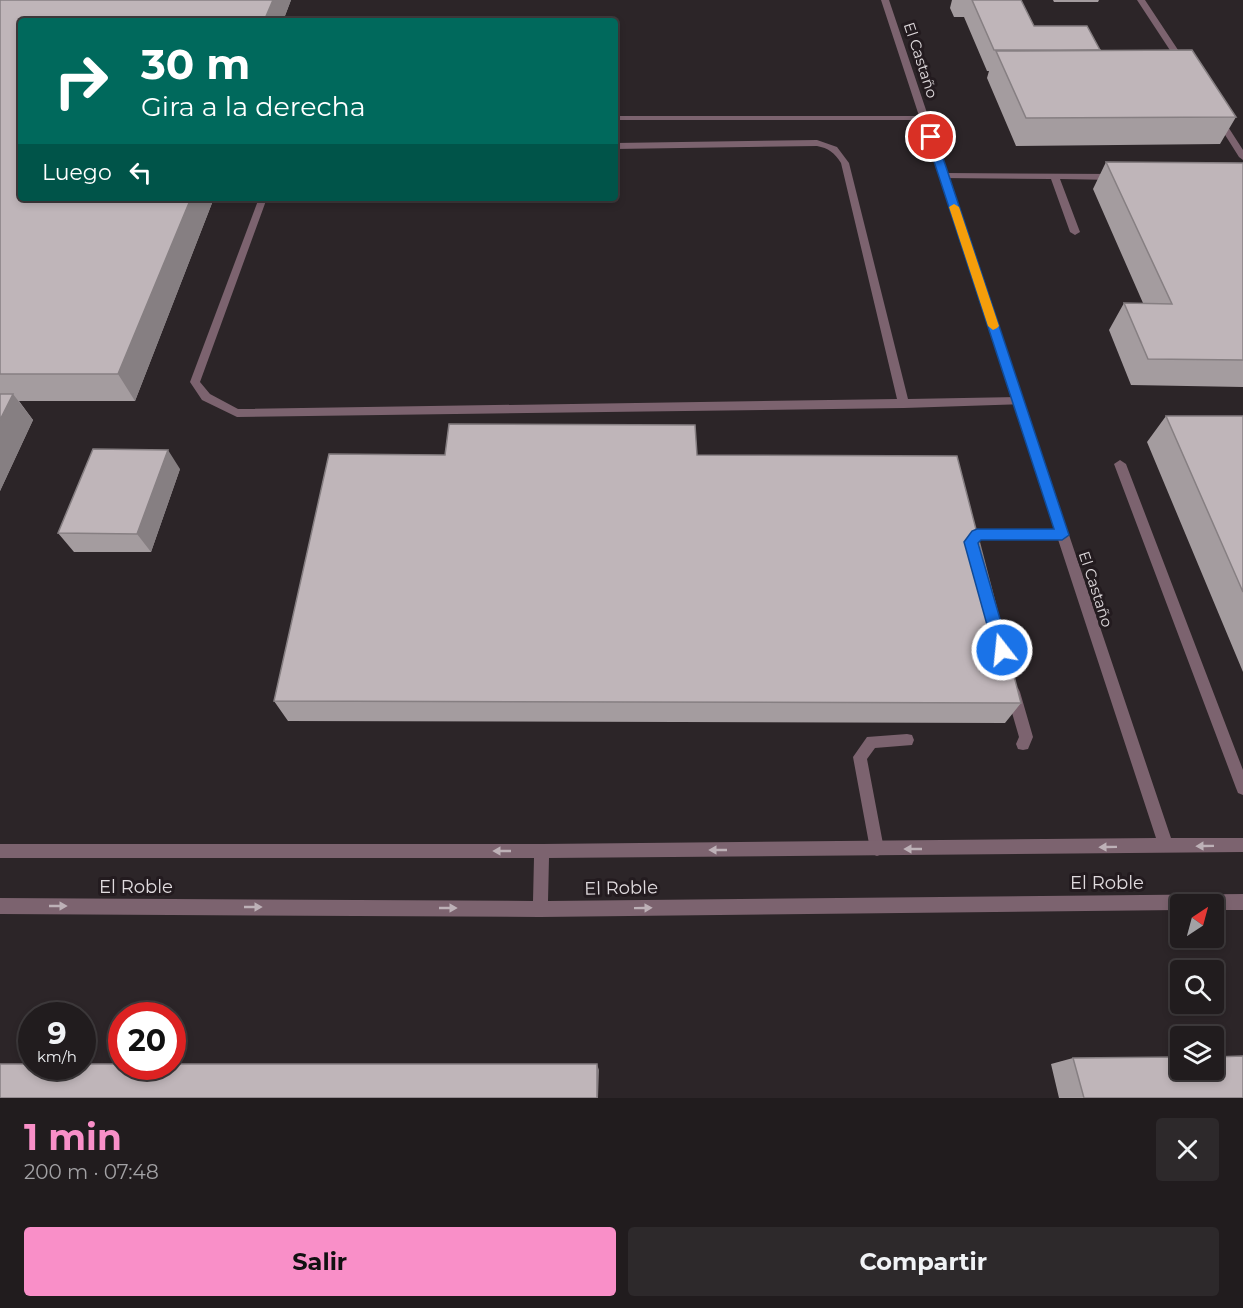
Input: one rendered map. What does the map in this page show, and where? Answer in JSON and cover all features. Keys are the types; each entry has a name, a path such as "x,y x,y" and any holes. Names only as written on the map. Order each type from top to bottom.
{"street":[{"name":"El Castaño","path":"885,0 1166,846"},
{"path":"1142,0 1186,68"},
{"path":"1211,108 1243,156"},
{"path":"618,118 924,118"},
{"path":"618,146 817,143 827,144 838,151 845,163 904,404"},
{"path":"1054,176 1075,232"},
{"path":"944,177 1125,177"},
{"path":"261,201 195,382 206,397 237,413 1018,401"},
{"path":"1120,464 1243,788"},
{"path":"978,565 971,542 977,535 1062,535"},
{"path":"1010,680 1026,737 1023,744"},
{"path":"877,849 860,758 872,742 907,740"},
{"path":"0,851 542,851 1243,845"},
{"path":"540,909 542,851"},
{"name":"El Roble","path":"0,906 540,909 1243,902"}],"building":[{"path":"0,0 273,0 265,18 18,18 18,201 190,201 118,374 0,374"},
{"path":"972,0 1021,0 1034,26 1087,26 1100,50 994,50"},
{"path":"1192,50 1236,117 1026,118 996,51"},
{"path":"1106,162 1243,163 1243,360 1148,359 1124,303 1172,304"},
{"path":"0,394 13,394 0,420"},
{"path":"1166,416 1243,416 1243,592"},
{"path":"449,424 695,425 697,455 957,456 1021,703 274,701 329,454 445,455"},
{"path":"93,449 168,450 137,534 58,533"},
{"path":"1243,1056 1243,1098 1084,1098 1073,1058 1170,1057 1170,1080 1224,1080 1224,1057"},
{"path":"0,1064 18,1064 18,1080 96,1080 96,1064 108,1064 108,1080 186,1080 186,1064 597,1064 597,1098 0,1098"}],"slow traffic":[{"path":"954,207 993,326"}],"route":[{"path":"931,137 1062,535 977,535 971,542 1002,650"}]}
